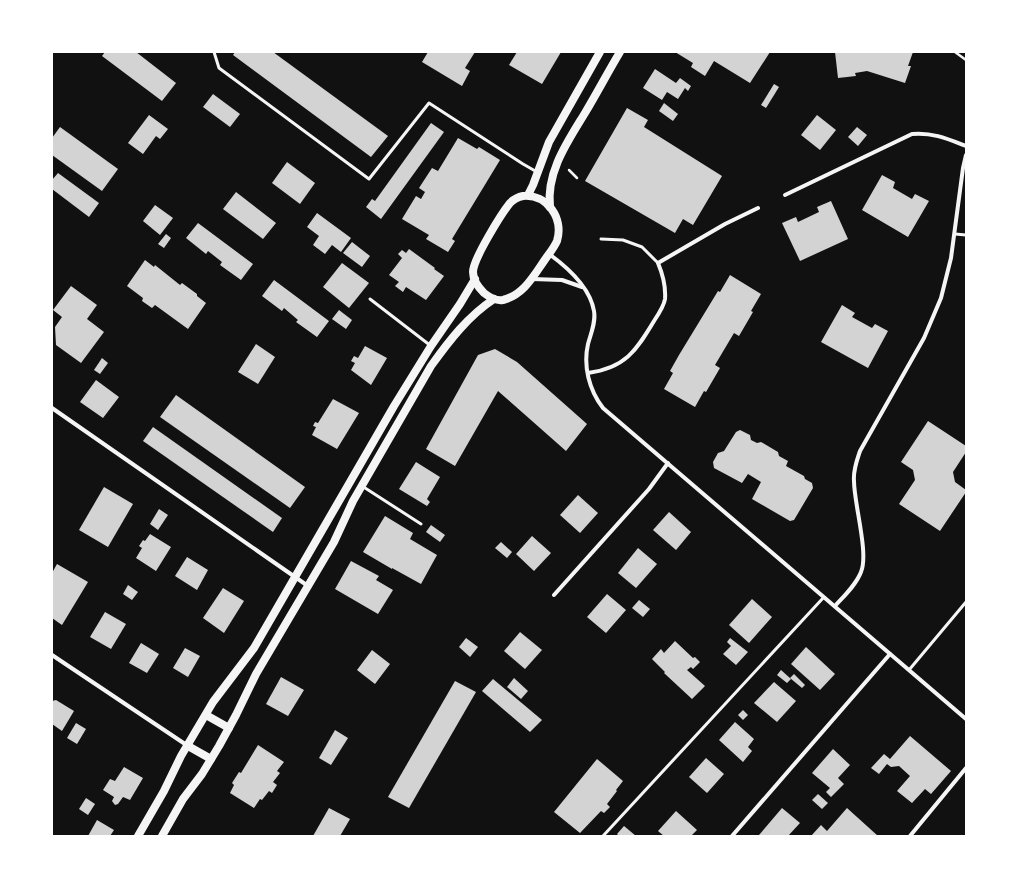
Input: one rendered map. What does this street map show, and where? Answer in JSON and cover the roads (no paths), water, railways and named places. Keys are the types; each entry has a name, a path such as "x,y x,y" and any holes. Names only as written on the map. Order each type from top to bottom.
{"main road":[{"path":"528,195 549,142 600,52"},
{"path":"550,206 550,187 557,164 566,145 620,52"},
{"path":"528,195 541,199 550,206 555,214 559,230 556,243 532,279 514,295 504,299 494,299 485,294 475,279 473,270 476,259 508,206 515,199 528,195"},
{"path":"138,836 218,695 254,648 394,406 475,279"},
{"path":"162,836 183,799 199,778 229,728 256,674 334,542 346,514 431,366 449,341 474,314 494,299"},
{"path":"206,715 229,728"},
{"path":"188,746 211,759"}],"street":[{"path":"784,195 912,134 923,133 935,135 966,146"},
{"path":"835,606 858,579 862,571 863,554 853,478 860,451 924,338 941,298 952,258 954,234 966,155"},
{"path":"588,373 600,372 621,363 639,345 665,301 665,286 658,263 725,224 758,208"},
{"path":"550,254 572,273 591,301 594,312 593,325 587,353 589,384 593,394 603,408 966,719"},
{"path":"532,279 562,280 582,287"},
{"path":"52,408 296,576 308,586"},
{"path":"554,595 649,489 668,463"},
{"path":"732,836 890,654"},
{"path":"52,655 188,746"},
{"path":"910,836 966,768"}],"lane":[{"path":"214,52 219,68 369,179 429,103 537,172"},
{"path":"954,234 966,235"},
{"path":"601,239 623,240 642,247 658,263"},
{"path":"370,299 431,346"},
{"path":"362,485 421,524"},
{"path":"603,836 824,597"},
{"path":"909,670 966,602"}]}
